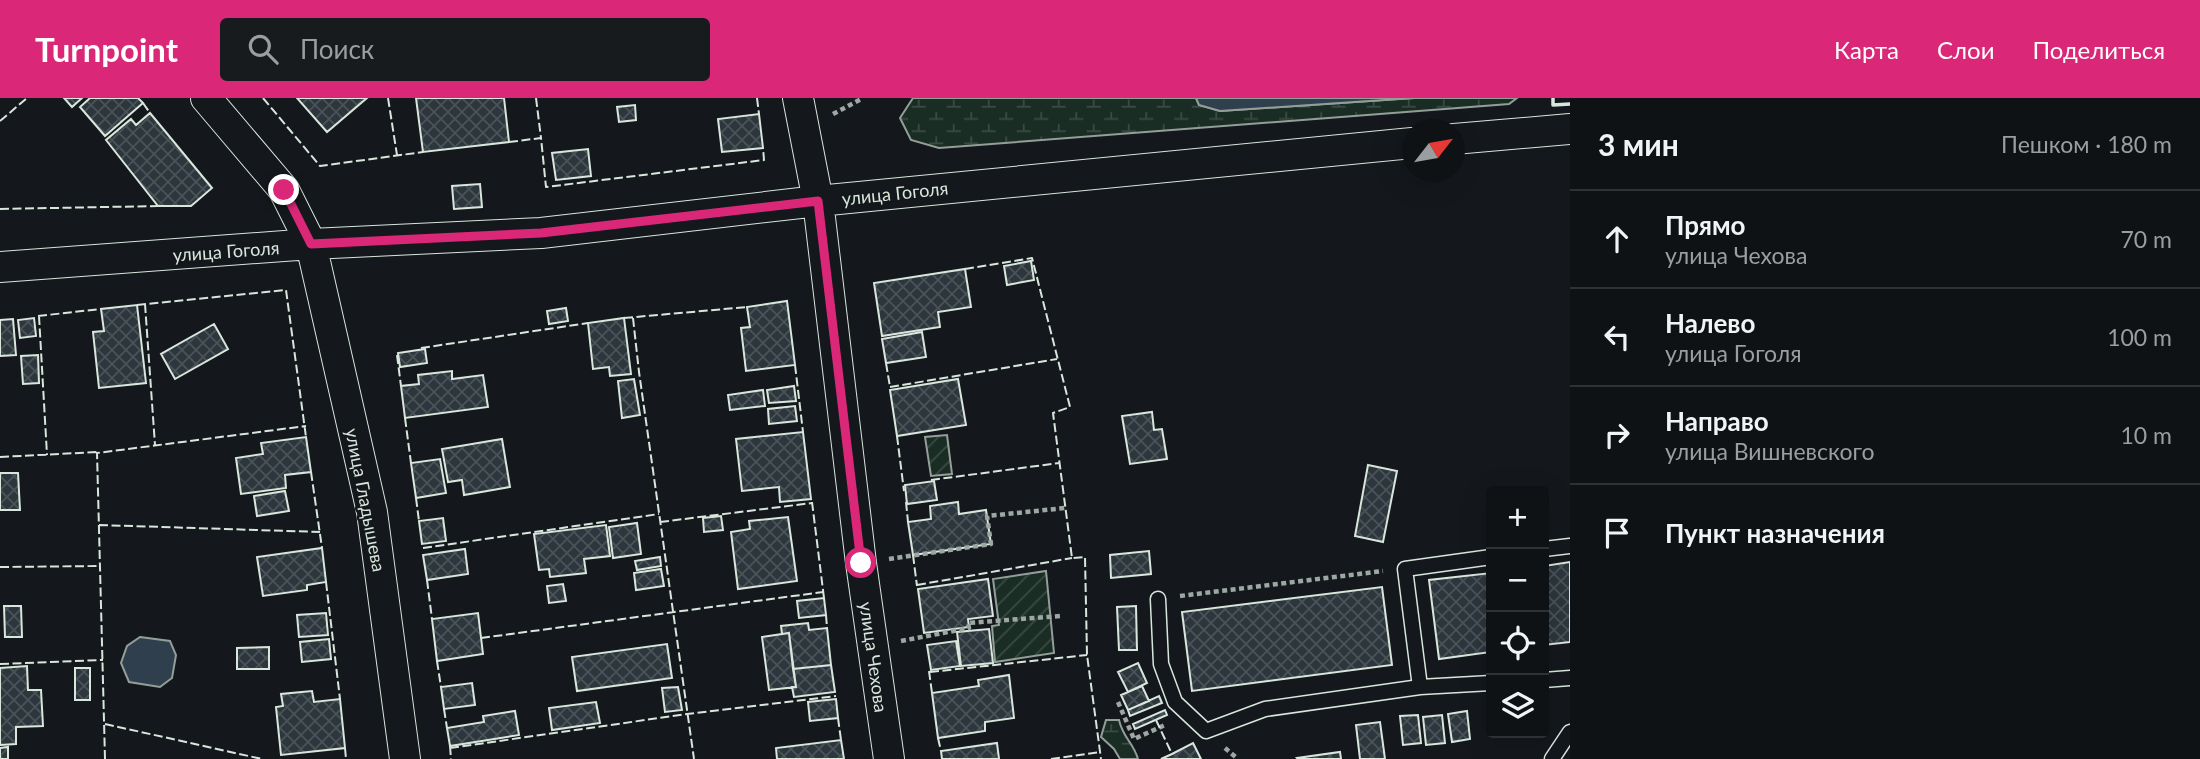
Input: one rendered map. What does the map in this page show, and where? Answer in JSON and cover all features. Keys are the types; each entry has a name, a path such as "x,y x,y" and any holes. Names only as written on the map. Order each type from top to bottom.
{"street":[{"name":"улица Гладышева","path":"206,98 284,190 311,244 372,512 405,759"},
{"name":"улица Чехова","path":"798,98 818,201 861,563 889,759"},
{"path":"1465,138 1570,128"},
{"name":"улица Гоголя","path":"0,267 311,244 541,233 818,201 1402,145"}],"lane":[{"path":"1549,549 1570,546"},
{"path":"1420,687 1405,569 1486,558"},
{"path":"1158,599 1161,664 1175,702 1206,732 1265,709 1420,687 1486,683"},
{"path":"1549,680 1570,678"},
{"path":"1552,759 1570,732"}],"path":[{"path":"861,563 991,544 987,516 1065,508"},
{"path":"1158,599 1405,569"},
{"path":"873,645 970,628 968,622 1060,617"},
{"path":"1118,702 1134,739 1172,721 1168,711 1175,702"}],"green space":[{"path":"913,98 1196,98 1199,105 1220,111 1414,98 1517,98 1509,104 939,148 911,140 900,118"},
{"path":"947,435 952,474 931,476 925,437"},
{"path":"1046,571 1054,653 995,662 992,626 999,625 993,579"},
{"path":"1106,720 1119,720 1138,759 1120,759 1101,737"}],"water":[{"path":"1196,98 1414,98 1220,111 1199,105"},
{"path":"140,637 170,641 176,655 172,678 160,687 129,682 121,663 127,646"}],"building":[{"path":"64,98 82,98 72,107"},
{"path":"90,98 138,98 143,103 105,136 80,107"},
{"path":"297,98 367,98 327,132"},
{"path":"416,98 504,98 509,142 423,152"},
{"path":"635,105 636,120 619,122 617,107"},
{"path":"150,113 212,188 191,206 158,206 106,140 131,119 136,125"},
{"path":"759,114 763,148 722,152 718,119"},
{"path":"588,149 591,176 556,180 552,153"},
{"path":"480,184 482,207 454,209 452,186"},
{"path":"1031,261 1034,280 1007,285 1004,266"},
{"path":"965,269 971,307 938,312 940,327 882,336 874,283"},
{"path":"787,301 795,365 746,371 741,328 750,327 747,307"},
{"path":"137,305 146,383 99,388 93,332 104,331 101,309"},
{"path":"566,308 568,321 549,324 547,311"},
{"path":"34,318 36,336 20,338 18,320"},
{"path":"624,318 631,374 610,376 609,367 593,369 588,323"},
{"path":"13,319 16,355 0,356 0,320"},
{"path":"214,324 228,349 175,379 161,354"},
{"path":"922,332 926,357 886,363 882,339"},
{"path":"425,349 427,363 400,367 398,353"},
{"path":"38,355 39,383 23,384 21,356"},
{"path":"452,371 452,379 483,375 488,407 405,418 401,386 419,384 418,375"},
{"path":"634,379 640,415 622,418 618,381"},
{"path":"958,379 966,425 897,436 890,390"},
{"path":"794,386 796,401 769,403 767,390"},
{"path":"763,390 765,406 730,410 728,395"},
{"path":"795,406 797,421 769,424 768,409"},
{"path":"1152,412 1154,430 1162,429 1167,459 1130,464 1122,416"},
{"path":"803,432 811,499 780,502 779,487 742,491 736,439"},
{"path":"306,437 311,472 285,475 286,488 241,494 236,458 263,454 261,443"},
{"path":"502,439 510,487 464,495 462,480 448,482 442,449"},
{"path":"440,459 446,493 416,498 411,463"},
{"path":"1368,465 1397,471 1383,542 1355,536"},
{"path":"0,473 18,473 20,510 0,510"},
{"path":"934,481 937,500 907,504 905,485"},
{"path":"285,491 289,511 257,516 254,496"},
{"path":"958,502 959,514 986,510 991,544 913,555 908,522 931,519 930,506"},
{"path":"721,516 723,530 704,532 703,518"},
{"path":"788,517 797,581 738,589 731,532 750,529 749,521"},
{"path":"443,518 446,541 422,544 419,521"},
{"path":"637,523 641,554 613,558 609,527"},
{"path":"606,525 610,556 584,559 586,573 550,577 549,569 539,570 534,534"},
{"path":"322,548 326,582 307,585 307,590 263,596 257,557"},
{"path":"465,549 468,574 427,580 423,555"},
{"path":"1149,551 1151,574 1111,578 1110,555"},
{"path":"660,557 661,566 637,570 635,561"},
{"path":"1570,562 1570,642 1549,644 1549,565"},
{"path":"661,569 664,586 636,590 634,573"},
{"path":"1486,574 1486,653 1439,659 1429,580"},
{"path":"988,579 993,616 968,619 969,627 924,633 918,589"},
{"path":"563,584 566,601 549,603 547,586"},
{"path":"1382,587 1392,665 1192,691 1182,612"},
{"path":"824,598 826,615 799,618 797,601"},
{"path":"4,606 21,606 22,637 5,637"},
{"path":"1136,606 1137,650 1119,650 1117,607"},
{"path":"326,613 328,635 299,637 297,615"},
{"path":"478,613 483,654 437,661 432,619"},
{"path":"808,623 809,630 827,628 831,665 793,669 789,633 782,634 781,626"},
{"path":"989,629 993,663 961,666 957,632"},
{"path":"789,633 796,687 769,690 762,637"},
{"path":"329,639 331,659 302,662 300,642"},
{"path":"956,641 960,666 931,670 927,645"},
{"path":"667,644 672,678 577,691 572,657"},
{"path":"269,647 269,669 237,669 237,648"},
{"path":"1138,663 1147,683 1128,692 1118,672"},
{"path":"831,665 835,692 794,697 792,687 796,687 793,669"},
{"path":"27,666 28,690 41,690 43,726 16,727 16,744 0,745 0,668"},
{"path":"75,668 90,668 90,700 75,700"},
{"path":"1009,675 1014,718 985,722 985,731 938,738 932,693 979,686 978,680"},
{"path":"472,683 475,705 444,709 441,687"},
{"path":"1142,686 1149,701 1128,710 1121,695"},
{"path":"678,687 682,710 665,712 662,688"},
{"path":"312,691 314,702 340,699 345,748 281,755 276,707 283,706 281,694"},
{"path":"1159,696 1162,703 1130,716 1128,710"},
{"path":"836,699 838,718 810,721 808,702"},
{"path":"596,702 600,723 552,730 549,708"},
{"path":"1165,710 1167,715 1135,729 1133,724"},
{"path":"515,711 519,735 450,746 447,728 484,722 483,716"},
{"path":"1467,711 1470,739 1452,742 1448,714"},
{"path":"1418,715 1421,743 1403,745 1400,716"},
{"path":"1442,715 1445,743 1426,745 1423,717"},
{"path":"1380,722 1385,759 1360,759 1356,725"},
{"path":"841,740 844,759 777,759 776,748"},
{"path":"997,743 999,759 942,759 941,751"},
{"path":"1193,743 1201,759 1161,759 1172,754"},
{"path":"8,747 8,759 0,759 0,748"},
{"path":"1340,752 1341,759 1297,758"}],"fence":[{"path":"0,121 27,98"},
{"path":"263,98 320,166 423,152"},
{"path":"388,98 397,155"},
{"path":"536,98 541,138"},
{"path":"757,98 759,114"},
{"path":"143,103 150,113"},
{"path":"509,142 541,138 546,187 764,160 763,148"},
{"path":"0,209 158,206"},
{"path":"965,269 1032,258 1070,407 1053,413 1072,558 1085,557 1087,655 1101,759"},
{"path":"137,305 286,290 306,437"},
{"path":"145,304 155,445"},
{"path":"624,318 747,307"},
{"path":"38,316 101,309"},
{"path":"39,316 47,455"},
{"path":"633,318 694,759"},
{"path":"421,348 588,323"},
{"path":"397,355 401,386"},
{"path":"890,387 1057,359"},
{"path":"886,363 890,387"},
{"path":"795,365 803,432"},
{"path":"405,418 411,463"},
{"path":"105,759 97,453 306,426"},
{"path":"897,436 904,491"},
{"path":"0,457 98,452"},
{"path":"931,480 1059,463"},
{"path":"311,472 322,548"},
{"path":"416,498 419,521"},
{"path":"812,502 824,598"},
{"path":"906,502 908,522"},
{"path":"660,522 812,503"},
{"path":"423,548 659,514"},
{"path":"99,525 320,532"},
{"path":"913,555 917,586"},
{"path":"917,585 1072,558"},
{"path":"0,567 100,566"},
{"path":"427,580 432,619"},
{"path":"326,582 340,699"},
{"path":"481,638 823,592"},
{"path":"826,615 827,628"},
{"path":"930,672 1087,655"},
{"path":"0,664 103,660"},
{"path":"437,661 441,687"},
{"path":"929,671 932,693"},
{"path":"450,748 836,696"},
{"path":"444,709 447,728"},
{"path":"838,718 841,740"},
{"path":"1156,720 1172,754"},
{"path":"105,724 262,759"},
{"path":"938,738 941,751"},
{"path":"450,746 451,759"},
{"path":"345,748 346,759"},
{"path":"1051,759 1100,752"}],"wall":[{"path":"1553,98 1553,105 1570,104"}],"route":[{"path":"284,190 311,244 541,233 818,201 861,563"}]}
